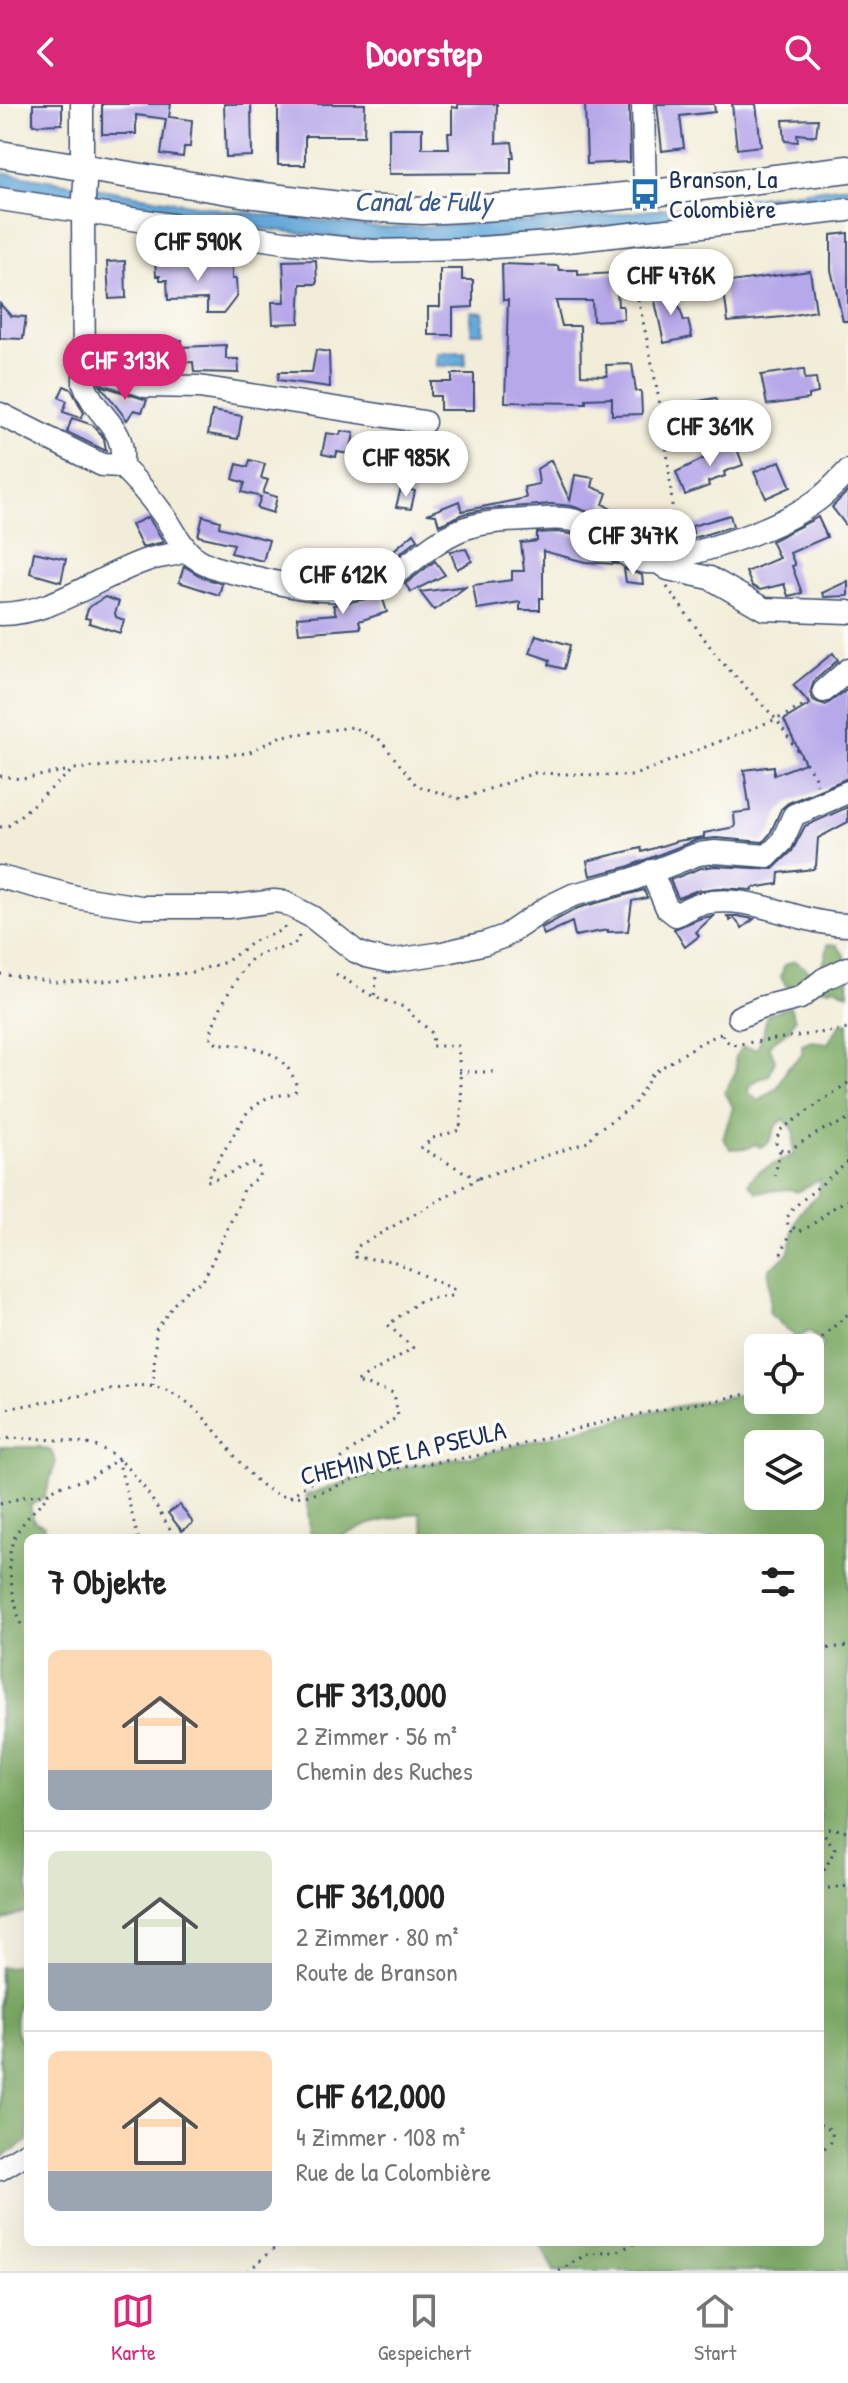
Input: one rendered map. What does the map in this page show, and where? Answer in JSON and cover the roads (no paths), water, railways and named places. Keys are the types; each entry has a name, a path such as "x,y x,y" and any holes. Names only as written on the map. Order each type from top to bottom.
{"main road":[{"path":"0,154 84,171 247,194 365,208 456,210 685,190 848,169"}],"street":[{"path":"82,104 84,383 92,403 122,440 121,466 195,558 229,572 305,590 331,592 356,589 383,580 431,545 461,529 567,519 595,530 626,556 649,563 734,539 799,512 848,471"},
{"path":"643,104 645,194"},
{"path":"685,190 689,228"},
{"path":"0,199 84,208 330,248 373,251 495,248 848,210"},
{"path":"83,367 146,386 199,387 424,422"},
{"path":"0,414 102,465 121,466"},
{"path":"0,614 36,611 151,558 186,550"},
{"path":"666,559 668,569 710,578 764,609 848,612"},
{"path":"824,691 848,670"},
{"path":"0,877 80,898 141,907 228,907 274,901 291,914 312,917 355,951 380,960 416,958 505,936 548,907 573,895 631,880 698,854 715,852 768,856 782,842 794,815 848,792"},
{"path":"651,871 665,903 676,915 700,904 739,900 812,921 848,925"},
{"path":"731,1025 760,1008 800,998 824,979 848,968"},
{"path":"0,2169 24,2154"}],"water":[{"name":"Canal de Fully","path":"0,172 231,211 380,228 603,216 848,186 848,201 489,239 400,241 256,228 0,187"},
{"path":"471,311 484,312 484,333 471,333"},
{"path":"465,352 466,365 437,366 437,353"}],"place":[{"name":"Branson, La Colombière","path":"645,194"}]}
